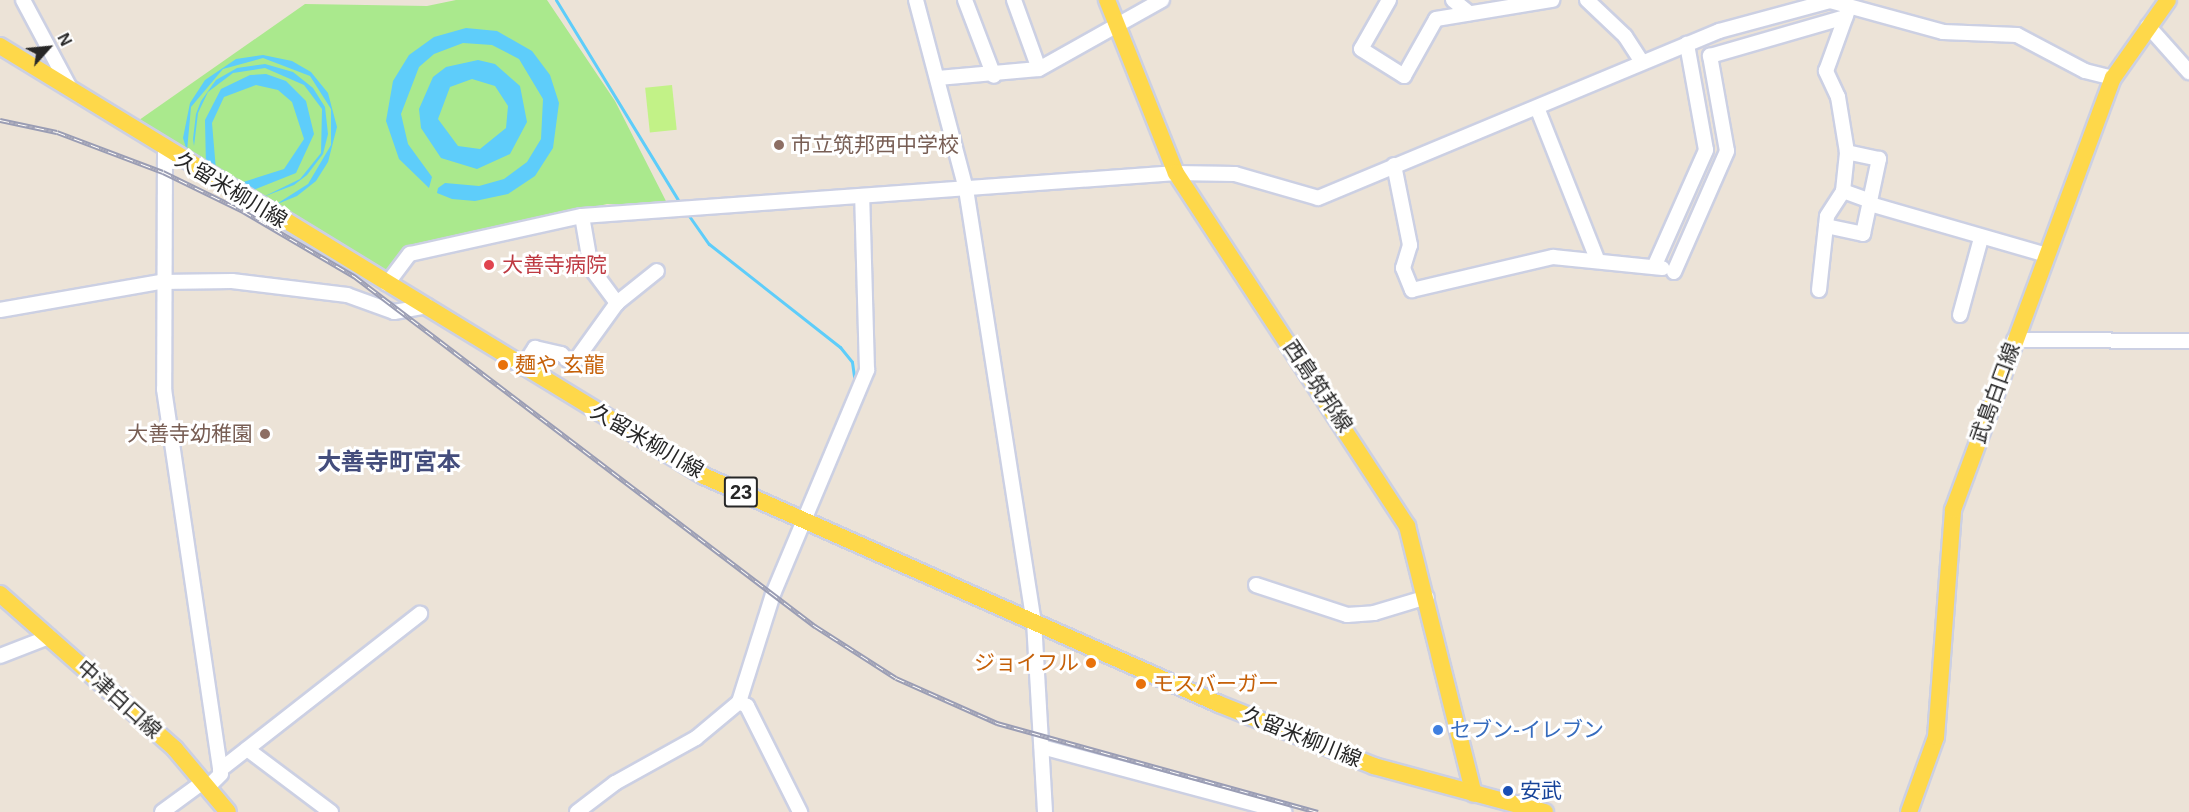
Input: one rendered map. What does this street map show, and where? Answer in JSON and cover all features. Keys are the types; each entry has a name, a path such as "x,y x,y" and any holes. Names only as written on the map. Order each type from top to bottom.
{"main road":[{"name":"西島筑邦線","path":"1107,0 1176,173 1384,484 1407,526 1474,794"},
{"name":"武島白口線","path":"1909,812 1936,737 1953,510 2014,340 2113,78 2168,0"},
{"name":"久留米柳川線","path":"0,46 70,88 165,151 427,306 522,368 704,476 1034,621 1374,766 1545,812"},
{"name":"中津白口線","path":"0,594 175,749 228,812"}],"street":[{"path":"23,0 70,88"},
{"path":"916,0 966,189 1034,621 1045,812"},
{"path":"965,0 994,76"},
{"path":"1014,0 1040,69"},
{"path":"938,78 994,76 1040,69 1162,0"},
{"path":"1389,0 1361,49 1404,76 1436,19 1522,2 1552,0"},
{"path":"1453,0 1469,13"},
{"path":"1587,0 1625,36 1642,62"},
{"path":"387,284 410,254 582,216 1176,173 1235,174 1318,198 1394,165 1538,110 1687,44 1830,1 1943,32 2026,37 2085,71 2113,78"},
{"path":"1819,290 1826,226 1843,191 1847,152 1838,97 1826,72 1850,8"},
{"path":"1663,269 1727,151 1710,56 1850,8"},
{"path":"2148,26 2189,72"},
{"path":"1663,269 1706,150 1687,44"},
{"path":"1538,110 1597,259"},
{"path":"165,151 161,282 164,389 220,770"},
{"path":"1826,226 1862,236 1879,159 1847,152"},
{"path":"1394,165 1410,245 1403,268 1412,290 1553,257 1597,259 1663,269"},
{"path":"1843,191 1981,238 2047,255"},
{"path":"577,812 615,783 696,738 739,702 802,520 867,370 862,196"},
{"path":"582,216 591,267 617,303"},
{"path":"1960,315 1981,238"},
{"path":"522,368 535,348 561,354 573,364 617,303 657,271"},
{"path":"0,310 161,282 288,287 347,295 394,312 427,306"},
{"path":"2014,340 2189,341"},
{"path":"1256,585 1347,615 1374,613 1426,597"},
{"path":"162,812 206,784 220,770 420,614"},
{"path":"0,656 49,637"},
{"path":"739,702 747,706 800,812"},
{"path":"1042,747 1284,812"},
{"path":"247,749 331,812"}],"green space":[{"path":"456,0 547,0 615,101 668,205 607,204 574,212 398,259 385,277 132,125 305,4 427,6"},
{"path":"672,85 677,130 650,133 645,88"}],"water":[{"path":"466,28 497,31 532,51 550,75 559,103 553,148 535,176 508,194 475,201 452,199 437,193 438,188 445,183 479,186 504,179 527,162 541,139 543,99 519,59 492,45 463,43 434,54 419,67 401,114 408,144 432,177 429,188 399,159 386,121 393,81 409,55 434,37"},
{"path":"263,55 292,61 311,72 328,93 337,127 328,162 316,181 297,196 275,205 308,184 331,145 331,109 310,76 263,58 223,69 191,107 187,151 183,138 190,103 205,80 236,59"},
{"path":"478,60 495,64 520,86 527,122 510,154 477,169 441,158 421,128 419,109 433,77 446,67","holes":["472,79 495,86 508,106 506,128 480,149 458,146 438,119 450,87"]},
{"path":"265,64 293,72 313,88 325,107 328,134 323,154 307,175 294,185 263,197 300,179 321,153 322,109 304,85 265,68 233,73 208,92 198,113 194,146 193,139 196,114 201,101 216,80 237,68"},
{"path":"266,74 286,81 306,101 314,134 296,173 248,192 206,167 205,120 221,89 250,75","holes":["256,85 278,90 292,102 304,139 284,169 237,184 216,170 212,123 224,97"]}],"waterway":[{"path":"556,0 680,203"},
{"path":"687,213 709,244 840,347 852,362 855,383"}],"railway":[{"path":"0,120 57,132 163,172 243,211 354,276 815,626 896,678 997,723 1318,812"}],"place":[{"name":"市立筑邦西中学校","path":"779,145"},
{"name":"大善寺病院","path":"489,265"},
{"name":"麺や 玄龍","path":"503,365"},
{"name":"大善寺幼稚園","path":"265,434"},
{"name":"ジョイフル","path":"1091,663"},
{"name":"モスバーガー","path":"1141,684"},
{"name":"セブン-イレブン","path":"1438,730"},
{"name":"安武","path":"1508,791"}],"district":[{"name":"大善寺町宮本","path":"389,462"}]}
